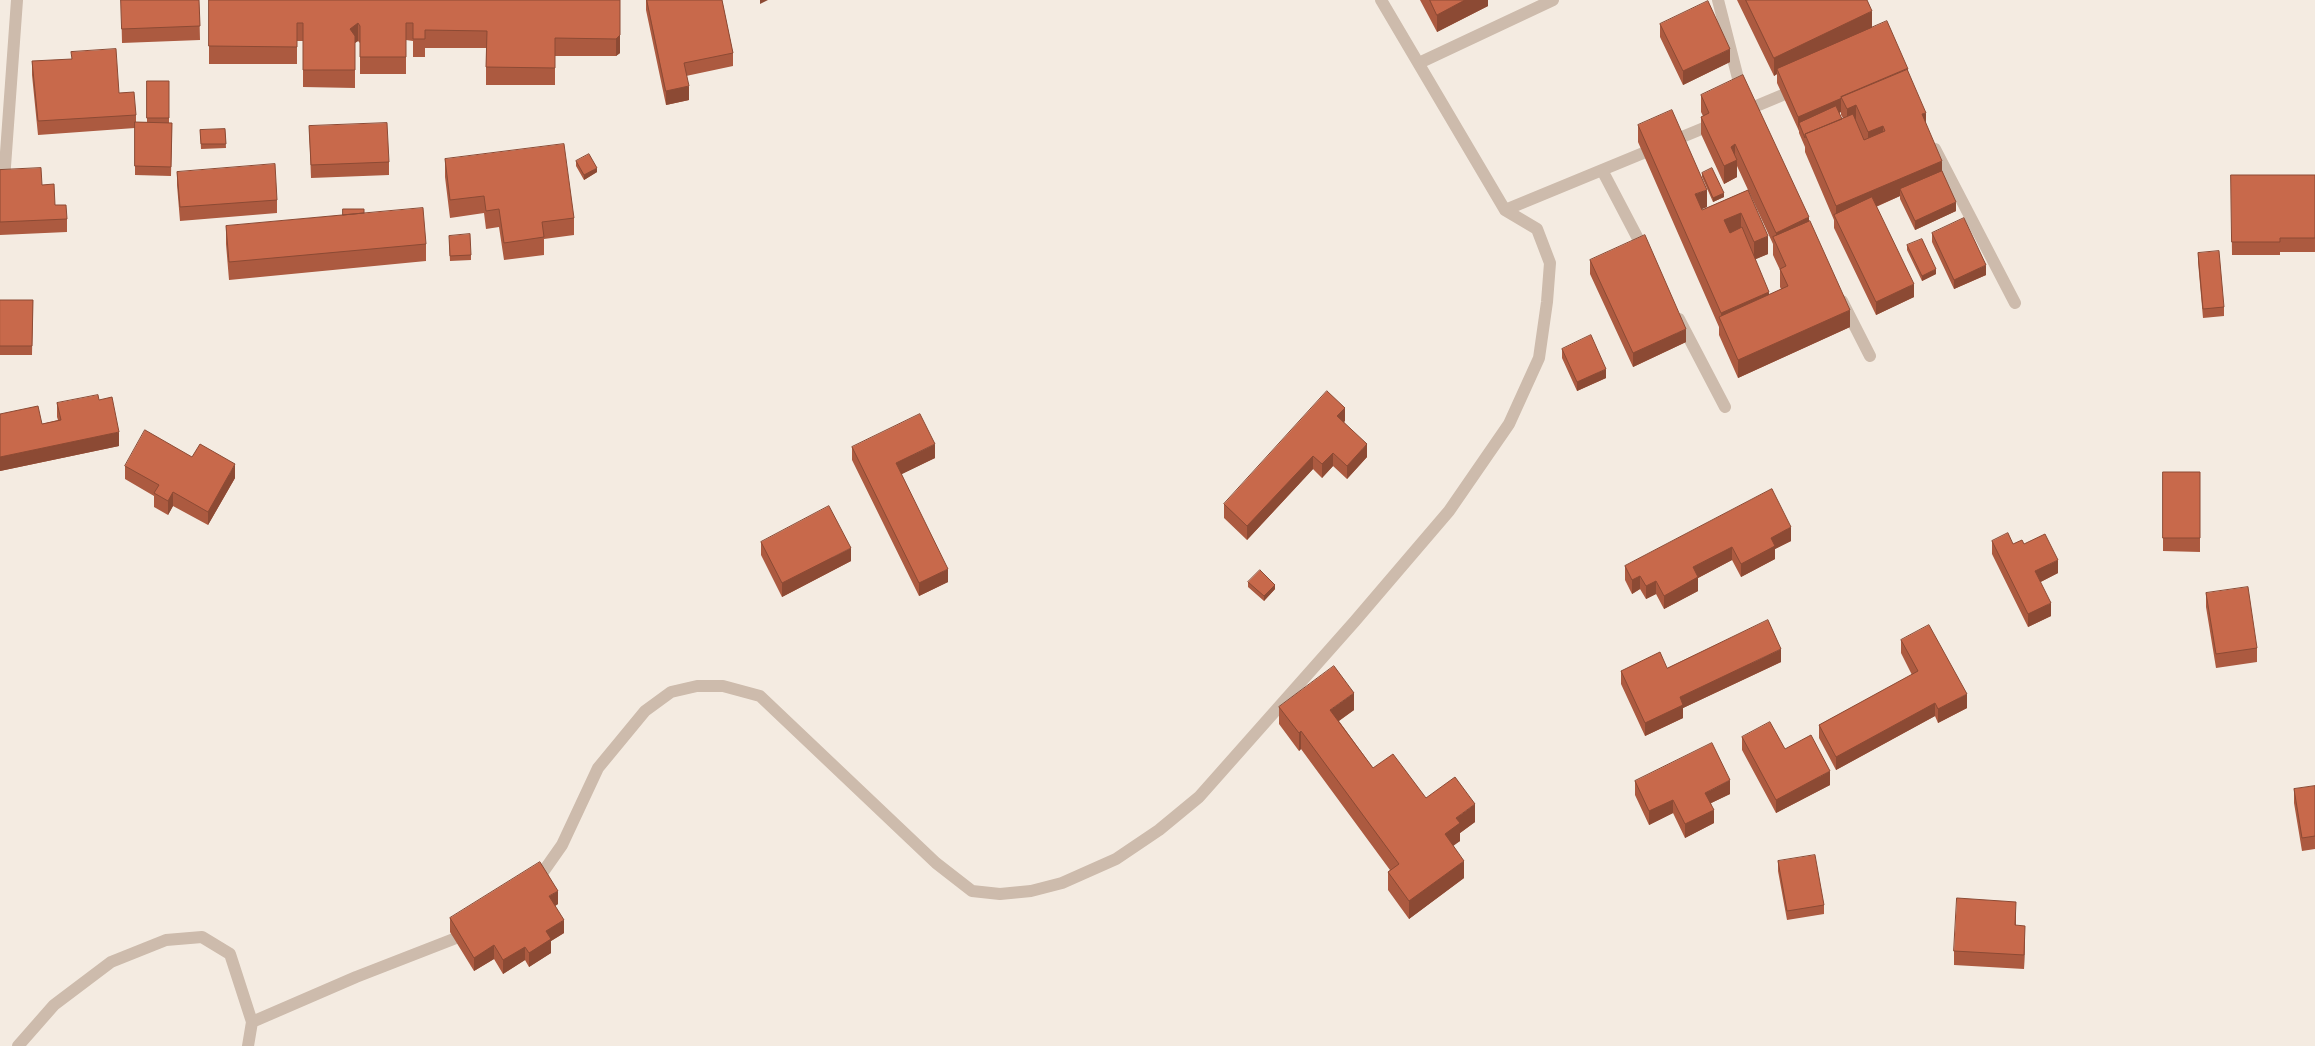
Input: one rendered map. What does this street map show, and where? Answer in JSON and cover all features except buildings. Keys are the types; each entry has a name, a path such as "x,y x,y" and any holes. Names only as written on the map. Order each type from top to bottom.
{"street":[{"path":"0,196 3,194 5,84 17,0"},
{"path":"529,892 562,845 598,768 645,710 671,692 697,686 723,686 760,696 936,863 972,891 1000,894 1031,891 1062,883 1116,859 1159,830 1199,797 1355,621 1449,511 1509,424 1538,358 1547,302 1550,263 1537,229 1505,210 1381,0"},
{"path":"1419,63 1552,0"},
{"path":"1718,0 1749,115"},
{"path":"1505,210 1602,170 1749,115 1811,84"},
{"path":"1929,140 2015,304"},
{"path":"1602,170 1652,266"},
{"path":"1835,286 1870,356"},
{"path":"1675,310 1724,407"},
{"path":"252,1022 356,976 470,933 478,928"},
{"path":"18,1046 54,1005 111,962 166,940 202,937 230,954 252,1022 248,1046"}]}
